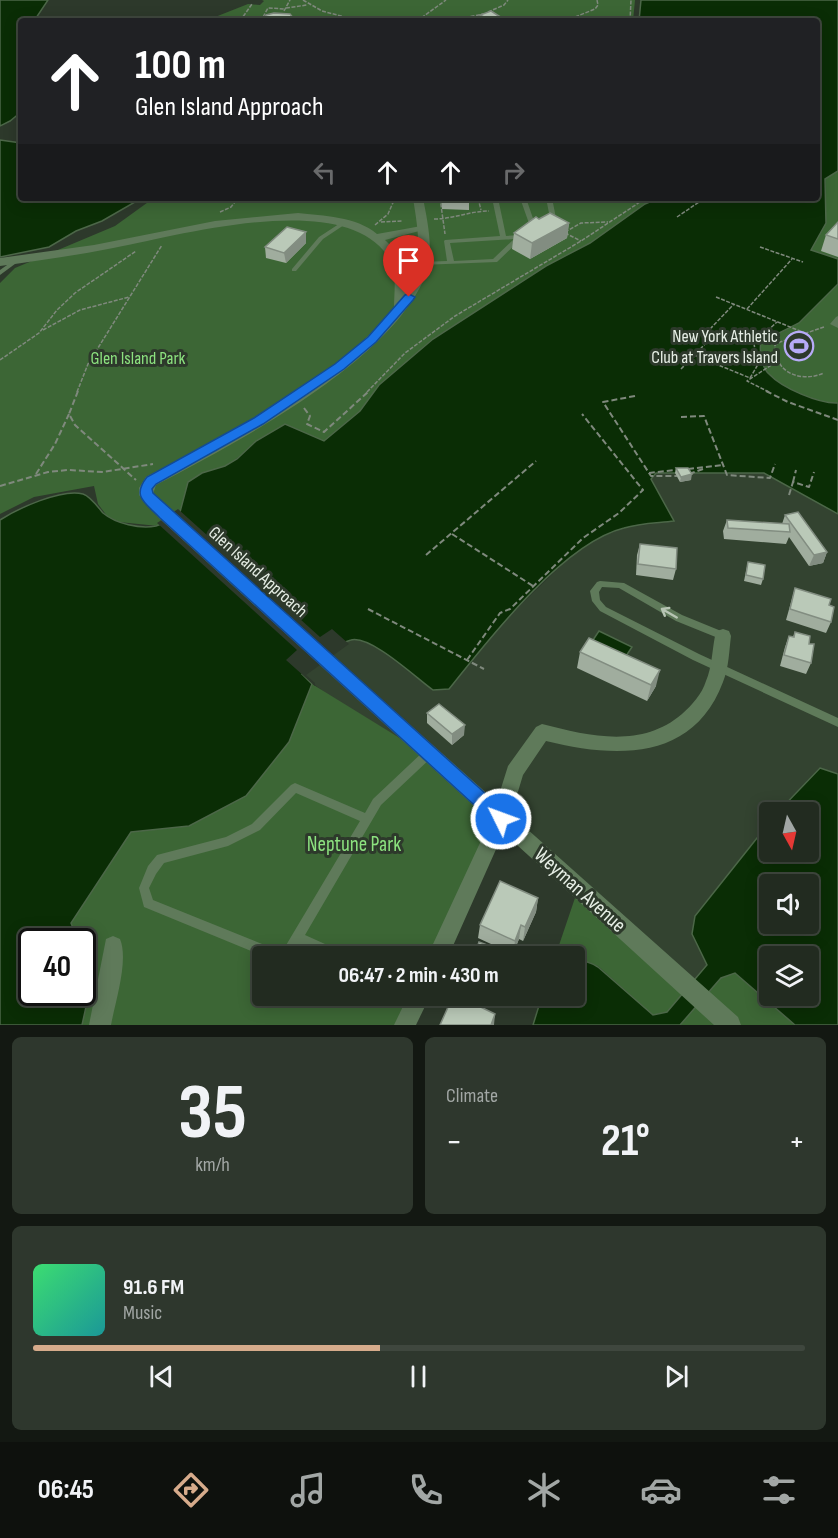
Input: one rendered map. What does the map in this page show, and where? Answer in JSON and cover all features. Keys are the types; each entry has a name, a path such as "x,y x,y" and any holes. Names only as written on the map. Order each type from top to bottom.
{"street":[{"path":"146,488 152,481 212,448 306,390 372,339 409,297 422,264 426,223 419,201"},
{"path":"0,262 107,247 175,233 283,216 313,217 340,226 393,236 426,223"},
{"path":"367,230 390,250 396,259 400,279 400,308"},
{"name":"Glen Island Approach","path":"146,488 146,495 165,515 324,658"},
{"path":"442,946 501,819 515,772 542,732 600,745 638,745 667,734 690,719 702,706 715,680 723,636"},
{"name":"Weyman Avenue","path":"324,658 730,1025"},
{"path":"100,1025 110,977 113,946"},
{"path":"405,1025 414,1006"}],"lane":[{"path":"496,201 503,238"},
{"path":"524,201 534,230"},
{"path":"422,264 495,261 519,237 554,221 550,201"},
{"path":"294,270 321,238 340,226"},
{"path":"451,263 447,241 519,237"},
{"path":"0,273 17,260"},
{"path":"723,636 679,618 621,585 600,584 594,591 596,601 603,609 696,657 718,665 838,723"},
{"path":"293,946 376,802 429,753"},
{"path":"253,946 148,903 144,888 152,870 161,859 228,841 256,827 295,788 366,819"},
{"path":"298,937 317,946"}],"path":[{"path":"281,15 290,0"},
{"path":"303,0 309,5 350,18"},
{"path":"421,18 446,0"},
{"path":"467,18 497,9 508,0"},
{"path":"572,18 595,9 598,4 597,0"},
{"path":"630,18 631,0"},
{"path":"242,18 252,4"},
{"path":"263,17 268,8 309,5"},
{"path":"212,216 231,207 236,201"},
{"path":"367,230 379,222 394,205 395,201"},
{"path":"440,201 447,241"},
{"path":"479,201 481,211"},
{"path":"300,406 310,416 307,424 324,432 350,410 405,353 456,316 581,241 641,201"},
{"path":"677,217 700,201"},
{"path":"426,223 454,216 471,215 476,211 497,210"},
{"path":"379,222 402,221"},
{"path":"581,241 564,232 581,223 611,221"},
{"path":"36,474 55,444 88,364 160,247 175,233"},
{"path":"39,333 57,310 75,293 143,246"},
{"path":"760,247 802,262"},
{"path":"747,309 792,258"},
{"path":"0,360 55,322 80,310 129,297"},
{"path":"716,297 807,333"},
{"path":"711,329 734,304"},
{"path":"777,322 754,343 757,366 747,381 788,402 838,420"},
{"path":"824,373 813,379 802,378 782,369 773,356 775,345 836,323"},
{"path":"681,369 706,343"},
{"path":"694,355 750,378"},
{"path":"750,378 776,362"},
{"path":"635,396 603,402 651,476 676,476"},
{"path":"69,414 75,425 146,488"},
{"path":"467,660 500,613 510,609 583,538 619,513 643,490 582,414"},
{"path":"681,417 704,416 727,475 770,478 775,464"},
{"path":"426,555 536,461"},
{"path":"0,486 36,474 67,470 107,471 141,463 159,465"},
{"path":"649,473 723,465"},
{"path":"687,475 709,466"},
{"path":"789,495 796,470"},
{"path":"793,482 809,487 814,472"},
{"path":"452,534 533,586"},
{"path":"368,609 484,669"}],"shaded area":[{"path":"0,0 48,0 36,18 18,18 18,114 0,126"},
{"path":"641,0 838,0 838,171 825,179 826,223 811,250 838,259 838,284 799,323 761,342 760,350 767,371 783,385 811,398 838,403 838,514 764,473 656,473 651,479 674,521 624,528 601,537 576,553 552,573 505,620 449,689 433,690 381,650 360,640 351,640 339,645 302,674 312,684 289,742 246,796 189,826 131,832 71,923 73,928 18,928 18,1006 86,1006 82,1025 0,1025 0,520 40,501 74,493 86,495 108,517 121,523 143,527 159,525 180,512 188,482 202,473 225,466 237,459 256,441 285,424 324,441 360,411 379,385 433,339 546,266 590,243 645,204 652,201 820,201 820,18 639,18"},
{"path":"0,140 18,143 18,201 137,201 49,247 0,257"},
{"path":"656,473 764,473 838,514 838,774 819,768 787,802 759,802 759,836 695,916 692,935 707,965 686,990 416,748 328,695 301,674 348,641 359,639 372,644 433,690 449,689 501,624 569,558 600,537 623,528 674,521 651,478"},
{"path":"599,631 632,647 622,662 589,646"},
{"path":"820,768 838,774 838,1025 795,1025 773,1006 819,1006 819,946 759,946 759,994 735,973 721,978 680,1025 533,1025 539,1006 585,1006 585,961 598,967 653,1015 667,1012 707,965 692,934 695,916 759,836 759,862 819,862 819,802 788,802"}],"green space":[{"path":"262,0 635,0 633,18 213,18 248,4 260,5 264,1"},
{"path":"838,171 838,259 811,250 826,223 825,179"},
{"name":"Glen Island Park","path":"150,201 652,201 590,243 546,266 433,339 379,385 360,411 324,441 256,441 231,463 188,482 180,512 158,526 119,522 107,516 98,504 94,486 34,497 0,514 0,283 15,268 115,226"},
{"name":"New York Athletic Club at Travers Island","path":"838,284 838,403 830,403 792,390 775,379 763,364 760,350 761,342 799,323"},
{"name":"Neptune Park","path":"312,684 416,748 496,818 433,946 252,946 252,1006 404,1006 395,1025 82,1025 86,1006 96,1006 96,928 73,928 71,923 131,832 189,826 289,742"},
{"path":"577,892 686,990 667,1012 654,1016 598,966 585,963 585,946 559,946"},
{"path":"735,973 759,994 759,1006 773,1006 795,1025 680,1025 721,978"}],"pier":[{"path":"178,509 320,637 332,629 349,644 306,675 315,683 315,686 286,660 297,650 157,523"}],"building":[{"path":"491,11 499,16 486,18 480,15"},
{"path":"290,14 293,18 264,18 266,15"},
{"path":"550,213 569,223 532,243 514,233 536,217 539,219"},
{"path":"838,222 838,239 826,235"},
{"path":"287,227 306,232 284,253 265,247"},
{"path":"676,468 688,468 692,474 681,477"},
{"path":"798,512 827,552 814,555 785,515"},
{"path":"727,520 789,524 790,532 728,528"},
{"path":"640,544 677,548 676,569 638,564"},
{"path":"748,562 765,565 763,579 746,575"},
{"path":"795,588 831,599 829,605 834,607 831,622 790,609"},
{"path":"795,632 810,636 809,644 814,644 811,663 784,655 789,636 794,637"},
{"path":"589,638 660,670 651,685 580,652"},
{"path":"439,704 465,725 452,734 427,713"},
{"path":"500,881 538,898 525,927 521,925 515,941 480,925"},
{"path":"479,942 490,946 478,946"},
{"path":"449,1006 479,1006 495,1014 491,1025 440,1025"}],"place":[{"name":"New York Athletic Club at Travers Island","path":"799,346"}],"route":[{"path":"409,297 372,339 339,366 258,421 152,481 146,488 146,495 165,515 501,819"}]}
